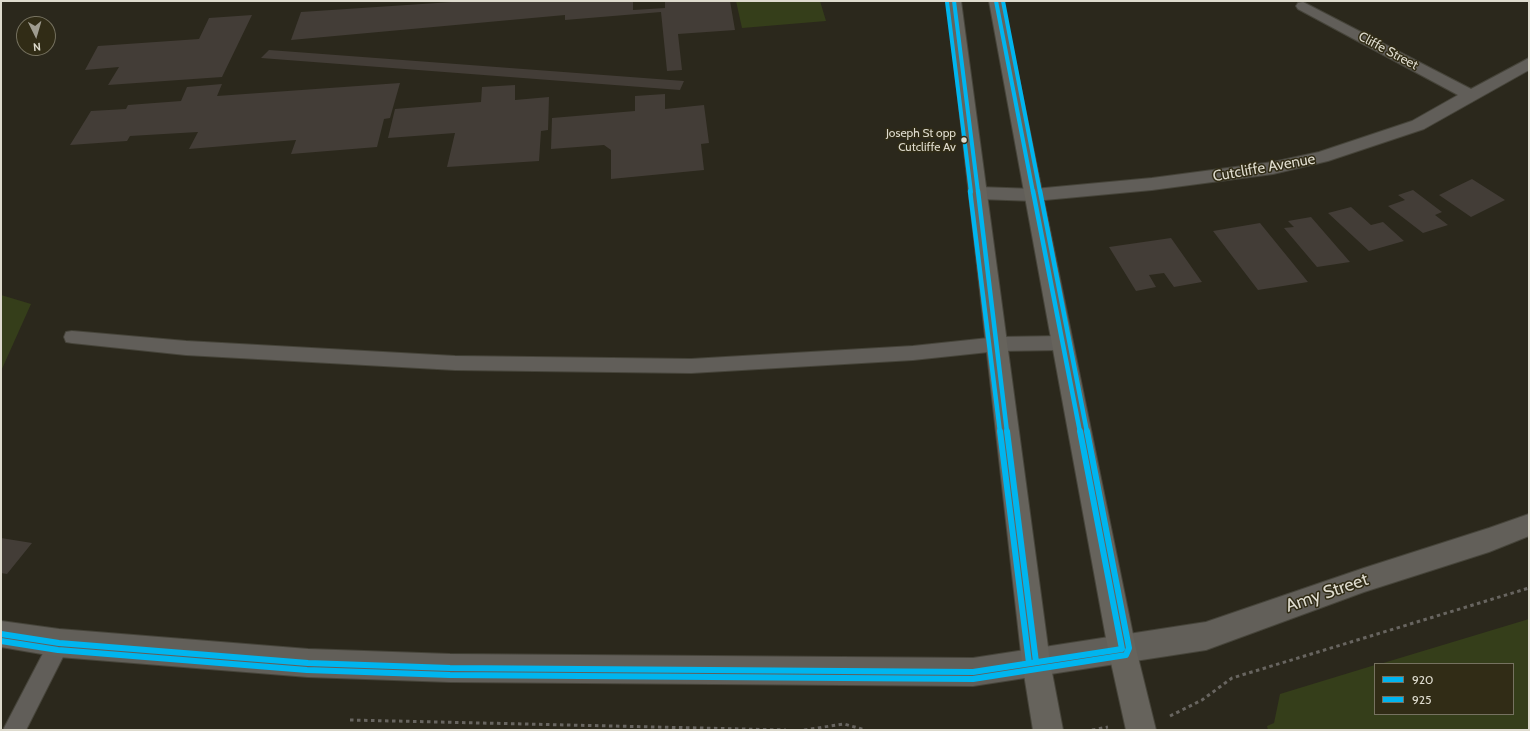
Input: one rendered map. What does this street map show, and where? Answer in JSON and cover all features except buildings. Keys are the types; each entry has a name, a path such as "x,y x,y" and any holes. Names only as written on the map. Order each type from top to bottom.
{"highway":[{"path":"954,1 998,344 1036,662 1048,730"},
{"path":"996,1 1122,649 1141,730"}],"main road":[{"name":"Amy Street","path":"1,634 59,643 308,663 450,668 973,672 1206,636 1364,580 1488,540 1529,525"}],"street":[{"name":"Cliffe Street","path":"1303,6 1472,96"},
{"name":"Cutcliffe Avenue","path":"979,193 1034,195 1159,184 1273,168 1322,157 1381,139 1418,125 1529,63"}],"lane":[{"path":"72,337 186,348 455,363 675,366 913,353 998,344 1063,343"},
{"path":"1,729 17,724 59,643"}],"path":[{"path":"1174,716 1202,700 1232,678 1529,588"},
{"path":"350,720 786,730"},
{"path":"804,730 844,724 865,730"}],"green space":[{"path":"736,1 820,1 826,21 742,28"},
{"path":"1,295 31,304 1,371"},
{"path":"1529,619 1529,730 1268,730 1267,726 1274,723 1280,694 1374,665 1374,715 1514,715 1514,663 1383,663"}],"transit line":[{"name":"920","path":"954,1 1036,662"},
{"name":"920","path":"1,634 59,643 308,663 450,668 973,672 1122,649 996,1"},
{"name":"925","path":"1,641 58,650 307,670 450,675 973,679 1126,655 1129,648 1003,1"},
{"name":"925","path":"947,2 1029,663"}],"place":[{"name":"Joseph St opp Cutcliffe Av","path":"964,140"}]}
